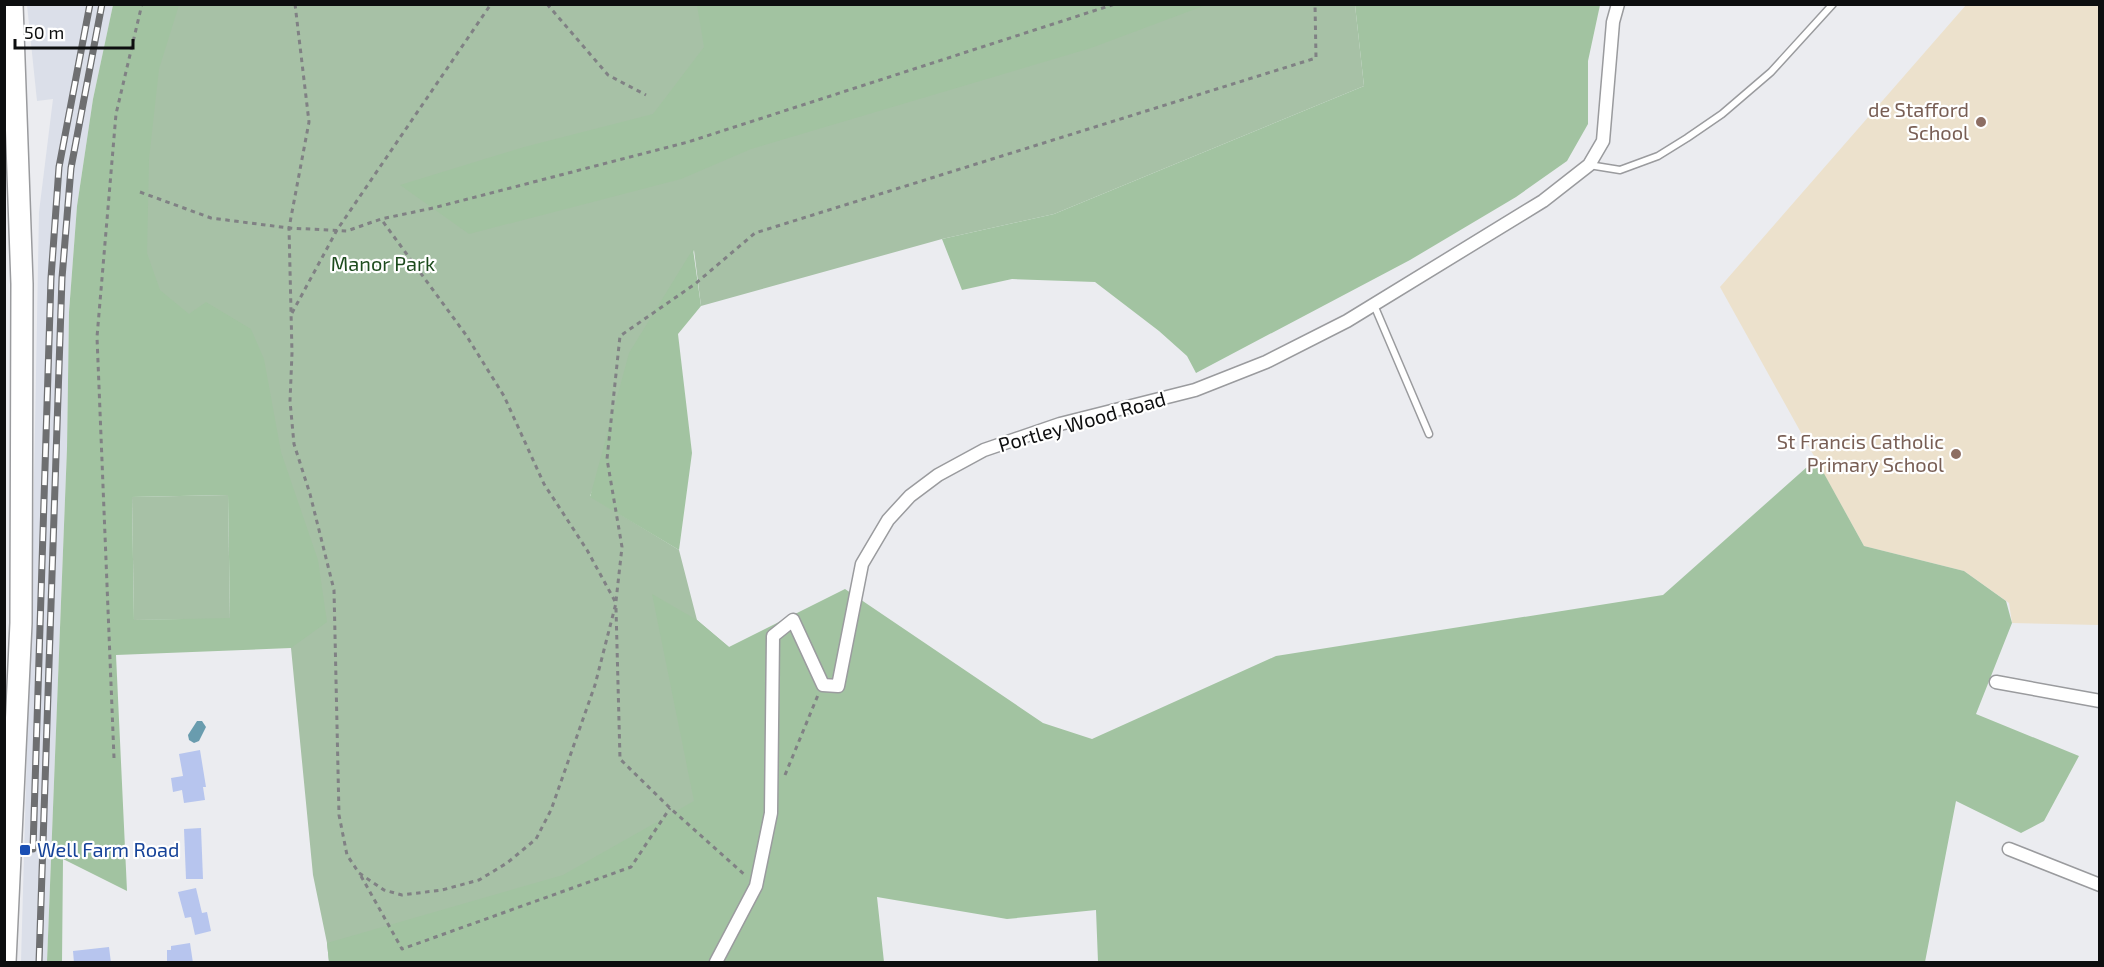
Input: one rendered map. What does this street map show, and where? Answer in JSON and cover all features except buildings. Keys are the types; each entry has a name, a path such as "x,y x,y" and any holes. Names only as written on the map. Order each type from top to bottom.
{"highway":[{"path":"5,954 21,622 13,398 22,284 12,4"}],"street":[{"name":"Portley Wood Road","path":"823,685 838,686 862,564 888,520 910,496 938,475 984,450 1060,424 1195,390 1266,362 1347,321 1543,201 1589,165 1604,141 1613,22 1618,4"},
{"path":"716,963 756,886 771,813 773,636 793,620 823,685"},
{"path":"1996,682 2100,701"},
{"path":"2009,849 2100,885"}],"lane":[{"path":"1589,165 1620,170 1659,156 1687,138 1722,114 1771,72 1833,4"},
{"path":"1373,305 1429,434"}],"path":[{"path":"114,758 97,337 116,114 142,4"},
{"path":"295,4 309,122 289,228 292,353 290,401 294,444 310,494 334,590 339,815 347,855 402,948 631,867 670,808"},
{"path":"291,315 337,230 491,4"},
{"path":"547,4 608,75 646,95"},
{"path":"140,192 212,218 289,228 347,231 381,219 433,208 688,142 1115,4"},
{"path":"756,886 620,759 616,603 622,547 607,459 620,336 695,284 755,233 1316,57 1316,4"},
{"path":"359,873 384,890 402,895 442,890 479,880 507,863 536,839 551,810 595,685 616,603 587,550 544,484 504,396 466,334 381,219"},
{"path":"783,781 823,685"}],"shaded area":[{"path":"27,5 113,5 93,99 77,206 69,312 67,448 47,962 21,962 39,212 53,99 37,101"},
{"path":"1966,5 2099,5 2099,625 2012,623 2009,603 1964,571 1864,546 1720,287"}],"green space":[{"path":"697,4 1206,5 1091,48 751,149 681,179 469,234 400,185 524,147 653,114 704,47"},
{"path":"113,5 179,5 159,69 149,159 147,253 160,290 189,314 206,302 251,329 264,359 281,452 318,560 327,622 291,648 116,655 127,891 63,859 62,962 47,962 67,448 69,312 77,206 93,99","holes":["228,495 230,618 134,620 132,497"]},
{"name":"Manor Park","path":"152,5 1355,5 1364,86 1054,214 942,239 701,306 694,250 590,496 679,550 697,620 762,675 762,812 329,962 313,875 291,648 236,479 108,333"},
{"path":"1355,5 1600,5 1588,61 1588,124 1567,161 1516,197 1410,260 1196,373 1187,356 1159,331 1095,282 1012,279 962,290 942,239 1054,214 1364,86"},
{"path":"693,249 701,306 678,334 692,453 679,550 590,497 629,353"},
{"path":"1816,459 1864,546 1964,571 2006,601 2012,623 1976,714 2079,756 2044,821 2021,833 1956,801 1925,962 1098,962 1096,910 1007,919 877,897 884,962 329,962 327,943 563,875 694,801 652,594 697,620 729,647 845,589 1043,723 1092,739 1276,656 1663,595"},
{"path":"228,495 230,619 134,620 132,497"}],"water":[{"path":"197,721 202,721 206,727 199,741 194,743 189,740 188,735"}],"railway":[{"path":"33,849 51,278 59,167 90,4"},
{"path":"39,962 62,278 71,168 102,4"}],"place":[{"name":"de Stafford School","path":"1981,122"},
{"name":"St Francis Catholic Primary School","path":"1956,454"},
{"name":"Well Farm Road","path":"25,850"}]}
